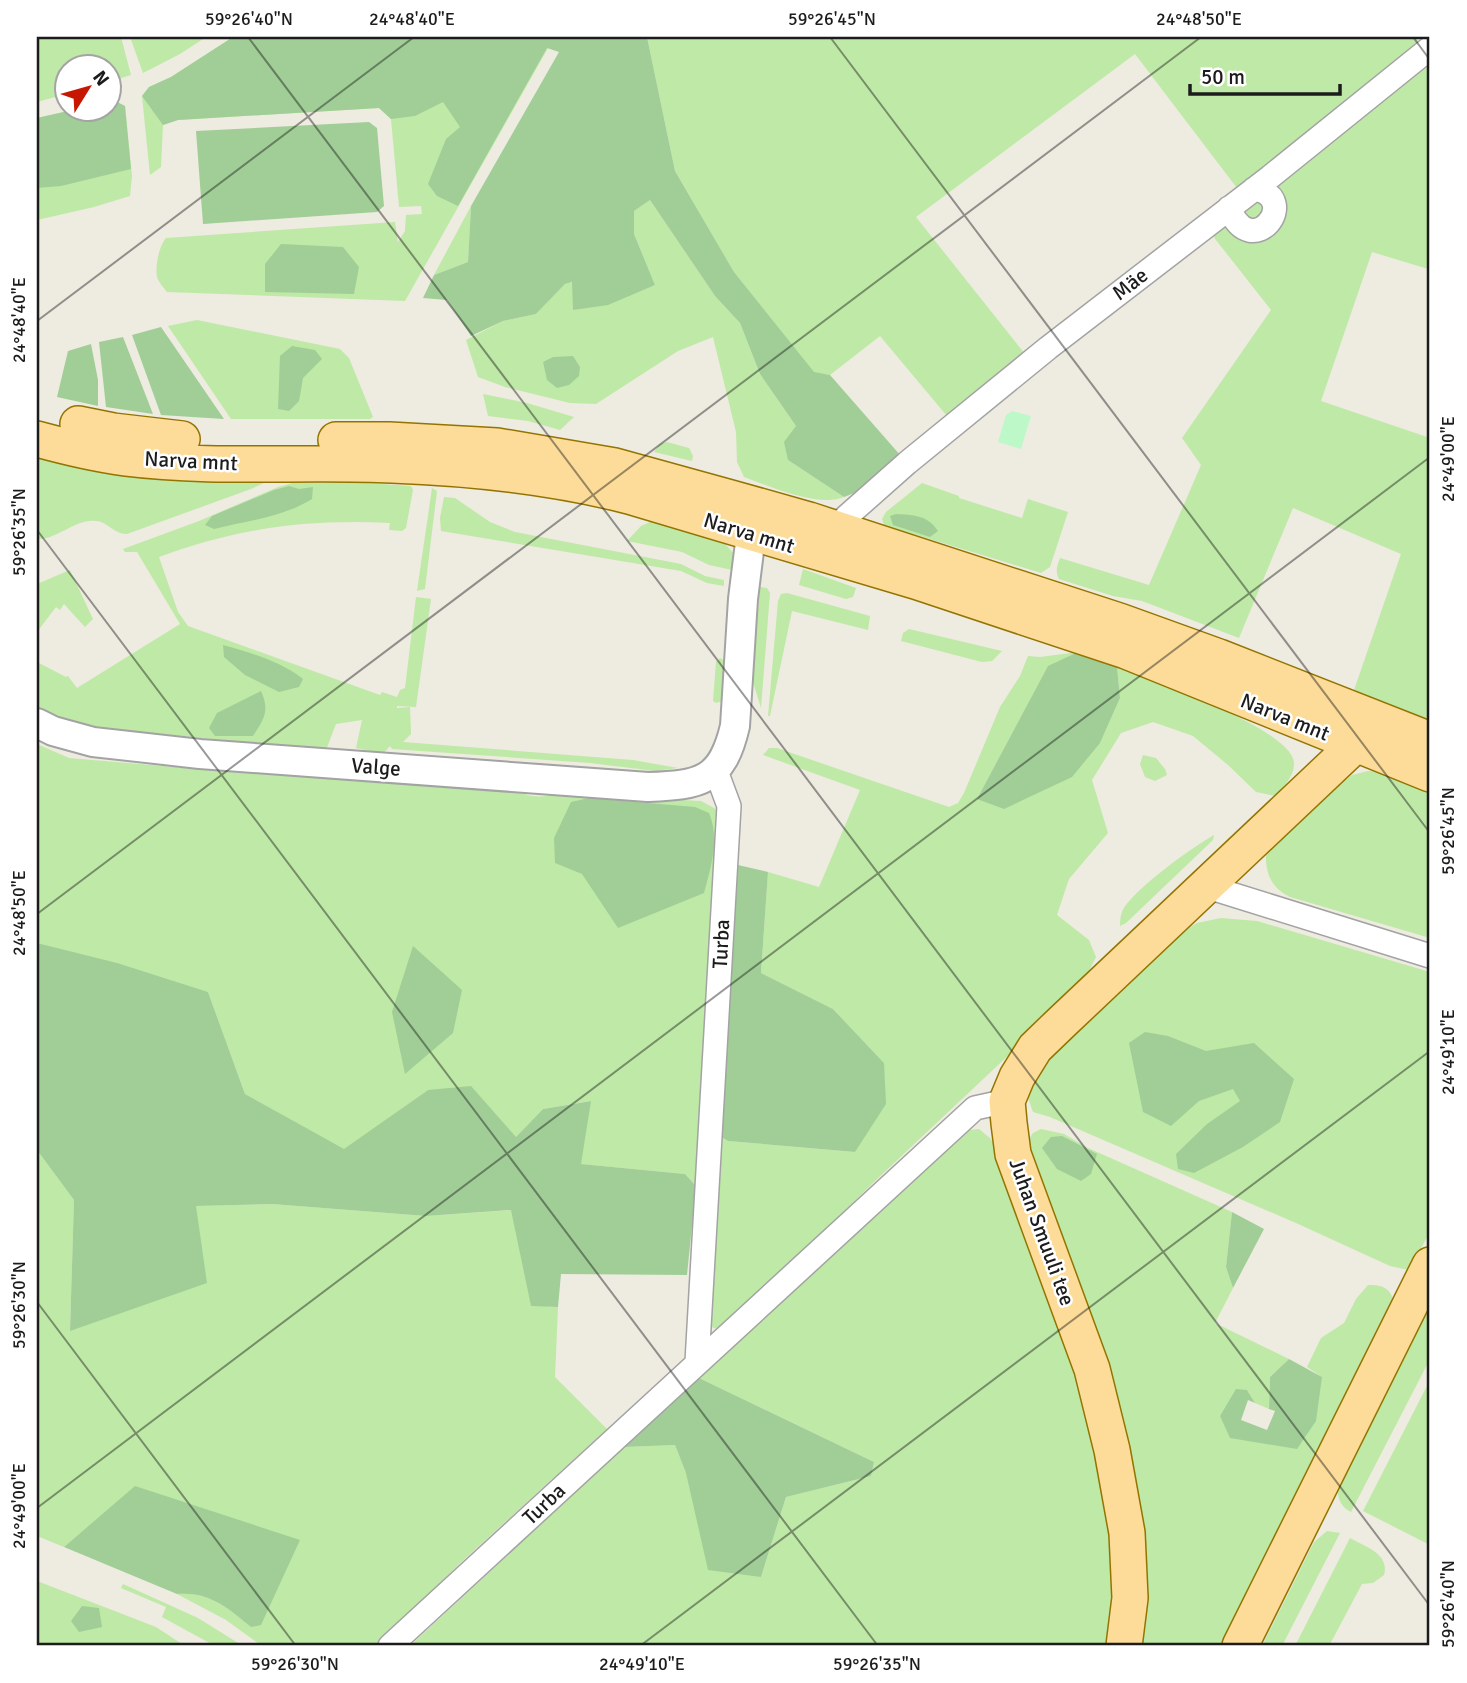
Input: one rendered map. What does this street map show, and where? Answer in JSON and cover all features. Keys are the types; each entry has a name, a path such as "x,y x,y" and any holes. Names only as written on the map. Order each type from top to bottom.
{"main road":[{"name":"Narva mnt","path":"37,416 113,431 169,438 217,441 389,440 498,446 615,466 753,519 1207,652 1427,739"},
{"name":"Narva mnt","path":"37,439 125,458 202,463 390,465 509,473 583,484 629,496 753,519"},
{"name":"Narva mnt","path":"838,545 915,581 1126,651 1430,774"},
{"path":"1225,692 1283,727 1294,736 1302,748 1307,768 1295,804"},
{"path":"1007,1101 1017,1077 1035,1048 1355,745 1377,736 1395,734 1427,739"},
{"name":"Juhan Smuuli tee","path":"1007,1101 1013,1154 1092,1368 1112,1450 1127,1532 1130,1598 1124,1646"},
{"path":"1240,1646 1430,1265"}],"street":[{"name":"Mäe","path":"838,545 846,517 907,463 1048,348 1254,189 1430,48"},
{"path":"1229,208 1233,218 1243,227 1254,230 1269,225 1274,214 1272,200 1265,192 1254,189"},
{"path":"716,771 726,754 735,726 753,519"},
{"name":"Valge","path":"37,723 53,731 93,742 200,754 648,787 685,786 716,771"},
{"name":"Turba","path":"697,1362 729,806 716,771"},
{"path":"1205,886 1430,956"},
{"name":"Turba","path":"390,1646 975,1108 1007,1101"}],"green space":[{"path":"37,37 121,37 131,75 122,78 122,52 52,52 52,98 37,102"},
{"path":"130,37 206,37 143,73"},
{"path":"233,37 548,48 405,301 167,292 157,277 157,262 166,238 395,222 398,242 405,231 406,215 422,214 421,206 399,207 391,119 379,108 178,120 163,125 161,167 150,175 142,96 149,87 171,77"},
{"path":"233,37 647,37 675,171 734,272 814,372 830,375 901,456 857,492 844,497 788,460 784,442 796,426 760,374 740,323 715,296 650,200 634,211 634,234 655,285 608,305 573,310 572,282 565,284 536,314 503,321 471,336 447,300 423,298 434,275 468,262 471,206 559,52 547,48 458,206 437,196 428,184 446,139 460,127 443,102 415,116 391,119 379,108 178,120 163,125 142,96 149,87 171,77"},
{"path":"647,37 1415,37 1423,46 1430,40 1430,265 1428,269 1372,252 1321,401 1430,438 1430,720 1353,693 1401,554 1293,508 1239,638 1142,601 1113,596 1059,579 1057,568 1060,558 1149,585 1201,465 1182,438 1271,310 1205,226 1243,196 1135,54 916,217 1025,354 947,416 880,336 830,375 814,373 734,272 675,171"},
{"path":"122,104 125,106 132,176 130,196 37,220 37,118 52,115 52,122 122,122"},
{"path":"122,104 125,106 131,169 61,186 37,188 37,118 52,115 52,122 122,122"},
{"path":"369,122 377,128 384,206 377,212 203,224 196,131"},
{"path":"650,200 715,296 740,323 760,374 796,426 788,460 844,497 834,500 808,498 744,477 737,462 736,432 713,337 678,351 596,404 570,403 505,387 478,377 466,340 503,321 536,314 565,284 573,282 573,310 655,285 634,234 634,211"},
{"path":"471,206 468,262 434,275"},
{"path":"281,244 343,247 359,267 354,294 265,292 265,264"},
{"path":"197,320 340,349 349,358 373,417 231,419 168,326"},
{"path":"161,327 224,419 161,415 132,335"},
{"path":"123,337 153,414 106,407 99,342"},
{"path":"91,344 98,380 98,406 57,397 68,351"},
{"path":"292,346 315,350 322,359 303,378 299,401 289,411 278,409 280,356"},
{"path":"573,356 580,367 579,376 569,385 557,388 547,380 543,362 553,357"},
{"path":"483,394 574,417 560,430 528,421 488,416"},
{"path":"1012,411 1031,416 1021,449 998,442 1006,415"},
{"path":"667,442 689,448 692,461 654,452 660,444"},
{"path":"37,453 279,476 251,489 127,534 100,522 89,521 37,539"},
{"path":"353,482 411,486 413,490 406,528 402,531 389,530 390,523 301,524 245,532 159,557 178,612 188,626 380,695 382,692 397,697 400,690 405,688 416,597 431,599 416,707 397,706 410,707 411,734 403,742 633,760 678,768 655,771 590,763 392,749 390,746 383,754 356,748 362,720 336,724 326,750 88,727 37,711 37,662 68,676 77,688 180,624 137,552 125,552 123,549 199,521 278,487 293,483"},
{"path":"922,483 1022,518 1028,499 1068,512 1050,567 1041,573 884,525 882,519 886,512"},
{"path":"289,486 299,489 313,487 312,499 264,518 214,529 205,525 212,516"},
{"path":"432,488 437,491 425,589 417,591"},
{"path":"444,497 455,498 490,522 515,532 681,564 705,576 724,580 724,586 707,583 681,571 441,531 440,518"},
{"path":"896,514 925,519 938,531 930,537 893,525 890,516"},
{"path":"652,521 720,538 734,554 737,571 709,565 682,552 627,541 641,526"},
{"path":"803,569 856,588 853,597 846,599 799,585"},
{"path":"70,570 93,619 85,627 64,604 60,610 56,607 37,632 37,584"},
{"path":"760,587 767,588 770,593 761,708 752,679"},
{"path":"787,593 870,616 868,630 792,611 768,716 778,601 781,594"},
{"path":"909,629 1002,651 992,661 982,662 901,641 903,633"},
{"path":"223,645 275,662 303,679 299,687 279,692 245,675 224,657"},
{"path":"1078,652 1048,667 977,799 1100,743 1120,698 1117,666 1186,693 1270,735 1287,750 1294,763 1291,777 1276,796 1256,792 1193,736 1153,722 1121,733 1092,780 1108,833 1069,879 1057,915 1089,940 1096,957 1086,977 1051,1015 771,1283 719,1329 713,1328 705,1318 718,1135 728,1141 855,1152 884,1063 833,1009 761,973 768,872 819,887 860,790 763,755 769,748 777,748 949,807 958,803 964,793 1000,707 1020,676 1028,656"},
{"path":"1078,652 1117,666 1120,698 1100,743 1072,777 1004,809 977,799 1048,666"},
{"path":"720,658 725,661 722,701 716,703 713,701 716,662"},
{"path":"261,691 265,710 253,736 215,736 209,728 217,713"},
{"path":"37,744 69,758 511,789 534,796 558,793 701,801 716,809 719,819 696,1186 685,1174 580,1164 590,1101 543,1109 516,1137 428,1090 344,1150 245,1094 208,992 37,943"},
{"path":"1143,755 1156,758 1167,775 1155,781 1145,777 1140,764"},
{"path":"1368,771 1388,772 1430,788 1430,938 1290,897 1277,888 1270,877 1266,864 1266,849 1352,775"},
{"path":"589,798 695,807 709,813 714,842 704,893 618,928 582,874 555,863 554,838 571,802"},
{"path":"1214,835 1213,840 1120,926 1123,910 1133,896 1167,867"},
{"path":"738,865 768,872 761,973 833,1009 884,1063 886,1104 855,1152 728,1141 718,1135 727,964"},
{"path":"1221,918 1257,921 1430,972 1430,1232 1409,1270 1390,1266 1296,1223 1033,1112 1028,1098 1034,1079 1050,1050 1174,937 1197,923"},
{"path":"37,943 117,963 208,992 245,1094 344,1149 428,1090 471,1086 516,1137 543,1109 591,1101 581,1164 685,1174 696,1186 687,1275 561,1274 558,1307 531,1306 511,1210 426,1216 272,1204 196,1206 207,1283 70,1331 74,1200 37,1150"},
{"path":"413,946 462,990 453,1033 405,1074 392,1012"},
{"path":"1145,1032 1168,1036 1206,1051 1254,1043 1294,1079 1280,1122 1243,1147 1194,1173 1178,1169 1176,1154 1207,1124 1240,1101 1233,1089 1199,1101 1171,1126 1143,1112 1129,1043"},
{"path":"979,1129 991,1139 1036,1248 1091,1411 1114,1559 1109,1646 410,1646 624,1447 675,1445 686,1473 761,1577 786,1497 871,1476 874,1462 699,1378 960,1131"},
{"path":"1041,1129 1064,1134 1088,1148 1232,1212 1226,1267 1233,1288 1215,1323 1289,1359 1270,1377 1269,1409 1255,1403 1247,1390 1220,1416 1264,1443 1277,1444 1322,1377 1307,1367 1321,1338 1344,1323 1356,1299 1368,1285 1384,1288 1394,1301 1223,1646 1141,1646 1146,1614 1146,1564 1127,1439 1102,1348 1030,1153 1029,1139"},
{"path":"1062,1136 1097,1154 1091,1174 1081,1181 1057,1169 1042,1148 1051,1137"},
{"path":"37,1150 74,1200 70,1331 195,1206 272,1204 426,1216 512,1210 531,1305 558,1307 555,1377 607,1429 459,1564 378,1646 262,1646 226,1620 177,1594 199,1595 217,1602 251,1627 135,1487 64,1547 37,1536"},
{"path":"1232,1212 1264,1229 1233,1288 1226,1267"},
{"path":"1430,1313 1430,1359 1351,1512 1343,1506 1339,1497 1339,1476 1398,1370 1423,1314"},
{"path":"1289,1359 1322,1377 1316,1421 1297,1449 1230,1438 1220,1416 1236,1389 1247,1390 1255,1403 1248,1400 1241,1420 1267,1430 1275,1411 1269,1409 1270,1377"},
{"path":"699,1378 874,1462 871,1476 786,1497 761,1577 708,1570 686,1473 675,1445 624,1447"},
{"path":"1430,1380 1430,1545 1363,1511"},
{"path":"135,1486 300,1540 261,1625 251,1627 226,1607 208,1598 177,1594 64,1547"},
{"path":"1327,1531 1340,1533 1282,1646 1262,1646 1314,1542"},
{"path":"1350,1538 1380,1556 1385,1568 1384,1575 1373,1583 1362,1584 1329,1646 1295,1646"},
{"path":"37,1581 156,1627 185,1646 37,1646"},
{"path":"123,1584 198,1618 243,1646 215,1646 162,1617 166,1607 121,1588"},
{"path":"82,1606 99,1608 102,1627 79,1632 71,1621"}]}
